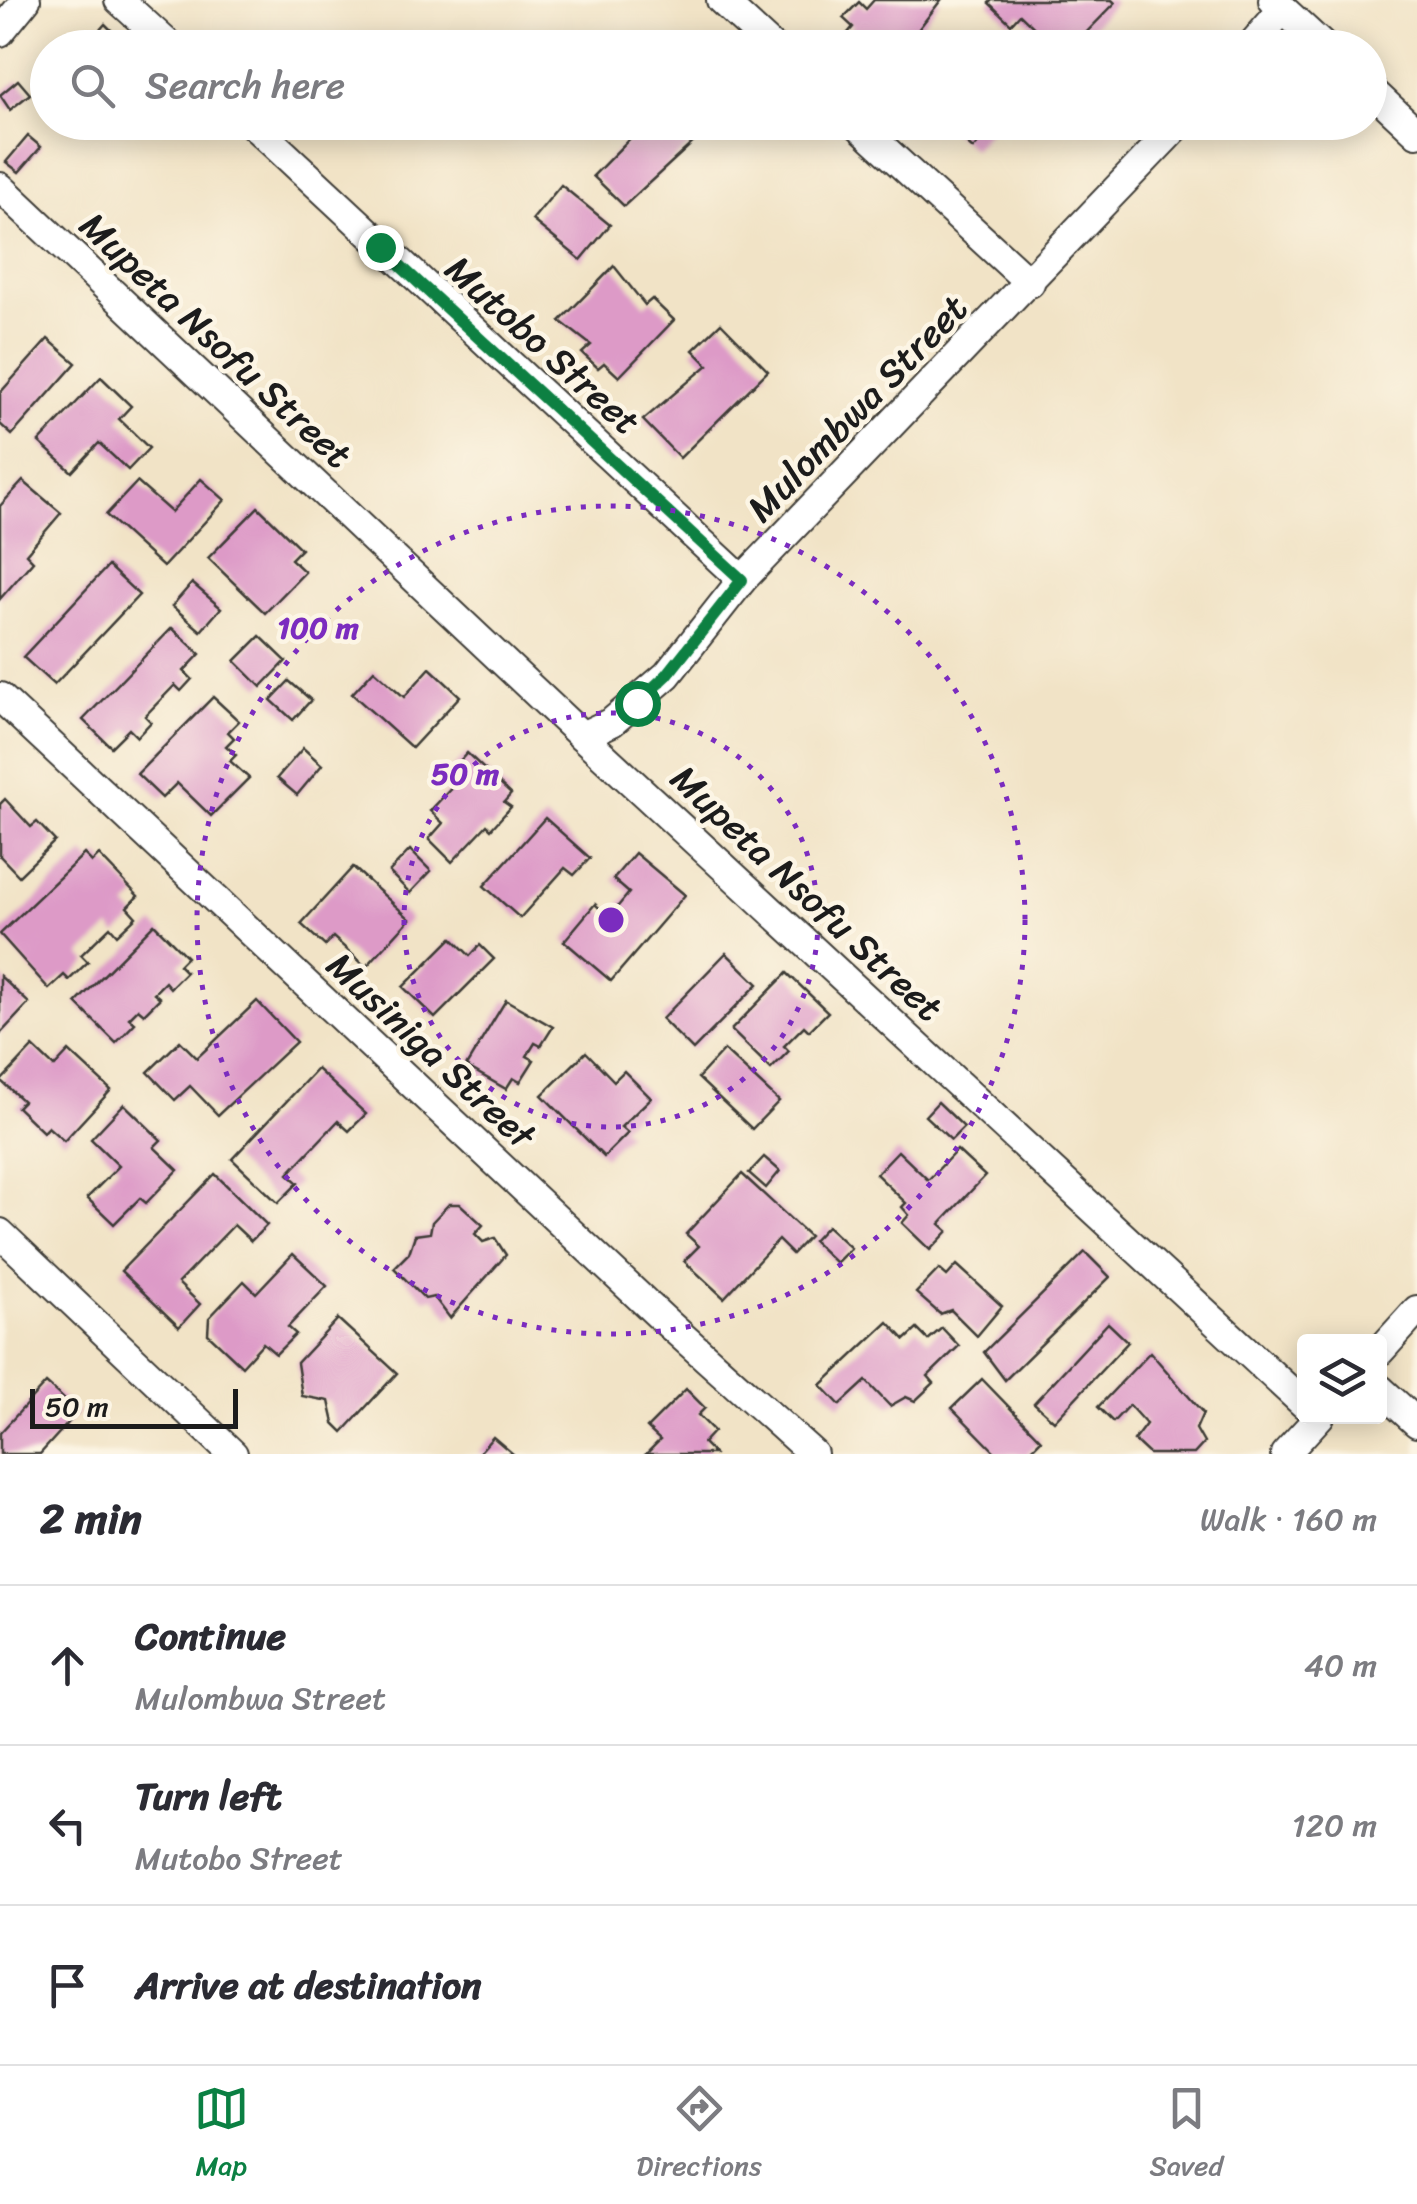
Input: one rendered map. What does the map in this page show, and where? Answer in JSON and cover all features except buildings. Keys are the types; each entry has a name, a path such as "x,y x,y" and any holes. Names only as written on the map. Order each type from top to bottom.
{"street":[{"path":"0,32 26,0"},
{"path":"119,0 152,30"},
{"path":"722,0 754,30"},
{"path":"1261,30 1278,5 1305,30"},
{"path":"1387,105 1417,133"},
{"name":"Mutobo Street","path":"269,140 742,580"},
{"path":"875,140 1030,282"},
{"name":"Mulombwa Street","path":"582,736 612,722 667,675 742,580 1163,140"},
{"name":"Mupeta Nsofu Street","path":"0,187 582,736 1297,1398"},
{"name":"Musiniga Street","path":"0,697 634,1292 813,1454"},
{"path":"0,1233 233,1454"},
{"path":"1387,1343 1417,1310"},
{"path":"1387,1395 1417,1423"},
{"path":"1286,1454 1313,1424"}],"route":[{"path":"380,247 742,580 714,620 637,703"}]}
